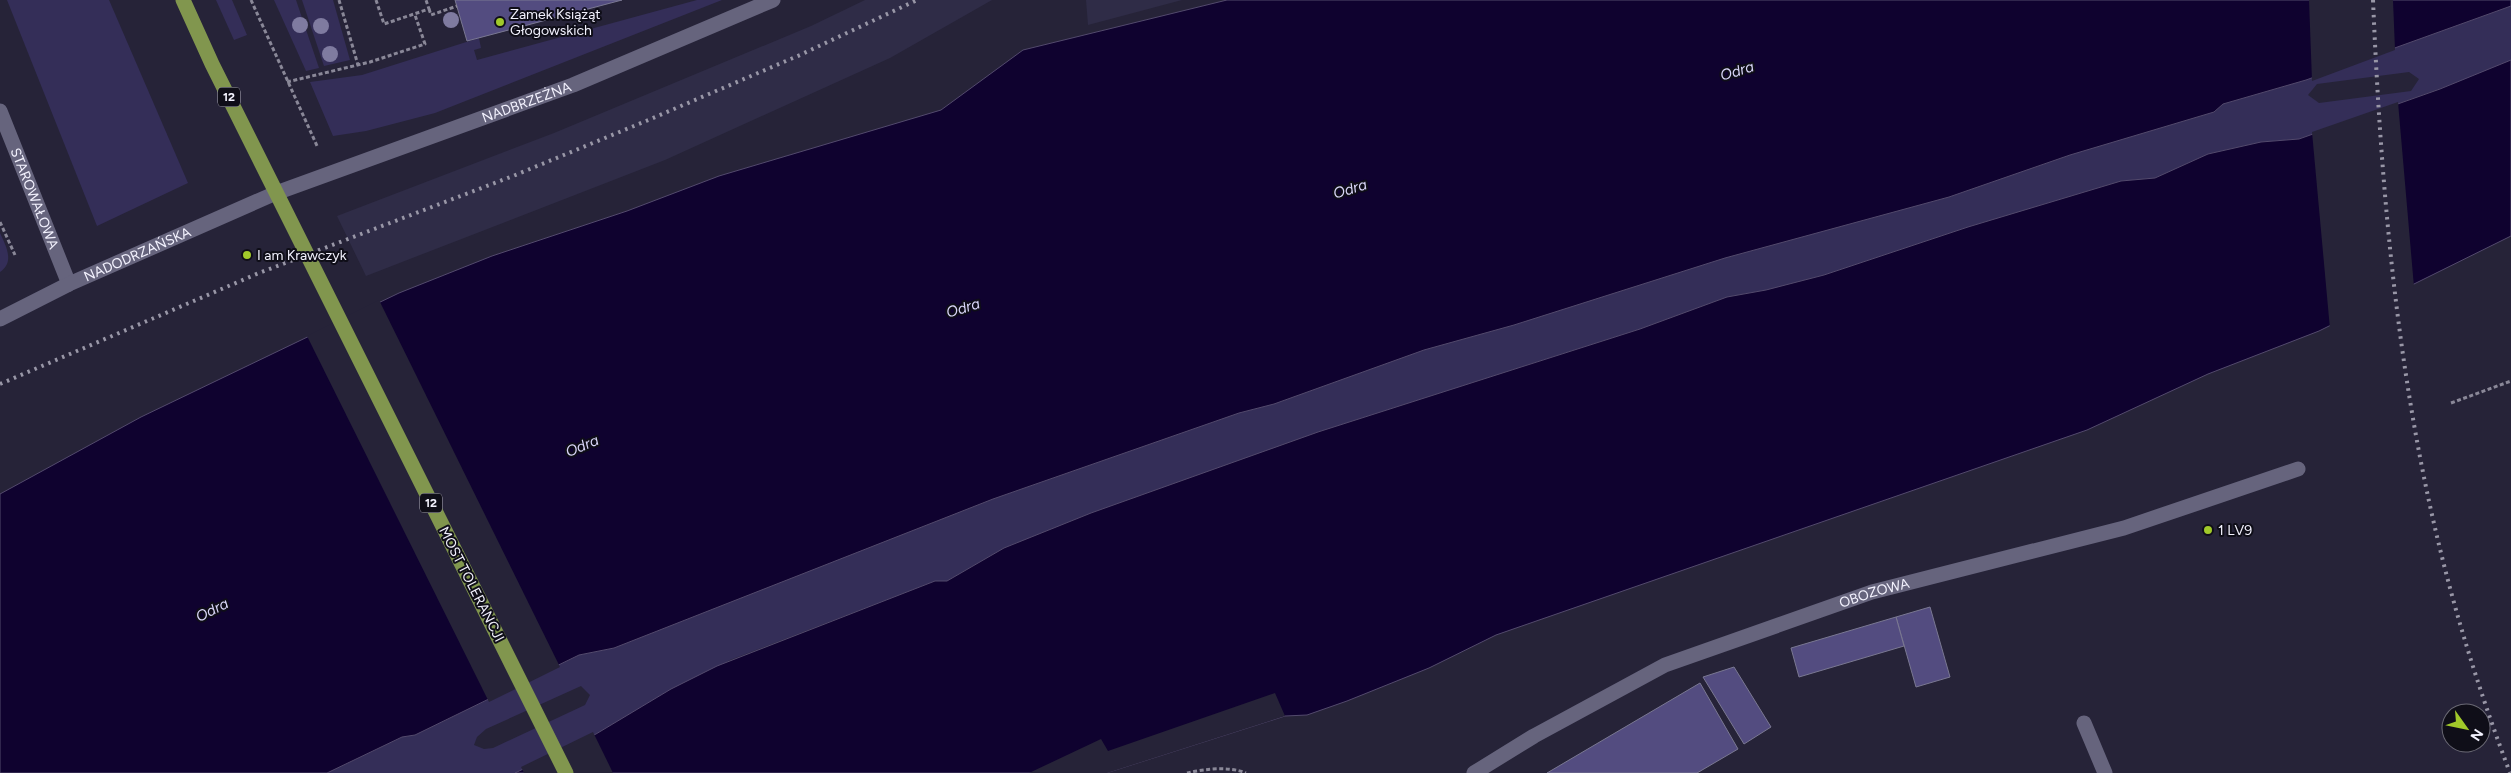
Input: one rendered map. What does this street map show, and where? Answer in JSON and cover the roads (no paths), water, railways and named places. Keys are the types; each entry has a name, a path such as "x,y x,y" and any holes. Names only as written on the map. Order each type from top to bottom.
{"main road":[{"name":"12","path":"183,0 276,193"},
{"name":"MOST TOLERANCJI","path":"276,193 566,773"}],"street":[{"name":"NADBRZEŻNA","path":"276,193 573,85 772,0"},
{"name":"STAROWAŁOWA","path":"0,111 69,284"},
{"name":"NADODRZAŃSKA","path":"0,319 69,284 276,193"},
{"name":"OBOZOWA","path":"1474,773 1534,736 1665,665 1872,592 2124,528 2298,469"},
{"path":"2084,723 2104,773"}],"water":[{"name":"Odra","path":"1227,0 2511,0 2511,6 2306,80 2223,104 2214,112 2070,155 1949,197 1725,258 1514,325 1424,350 1274,404 1239,413 993,499 614,648 579,655 415,735 402,737 327,773 0,773 0,494 141,417 399,293 492,256 627,211 719,176 941,110 1023,50"},
{"path":"2511,60 2511,236 2319,331 2208,374 2087,430 1496,635 1429,668 1347,701 1307,715 1285,716 1106,773 515,773 596,734 671,689 717,666 935,581 947,581 1004,548 1091,513 1318,432 1640,329 1727,297 1766,290 1824,275 1968,227 2121,181 2155,178 2208,154 2261,142 2299,139 2440,89"}],"railway":[{"path":"0,384 259,273 513,176 646,121 800,55 917,0"},
{"path":"2373,0 2376,71 2387,212 2394,283 2414,423 2427,492 2457,615 2510,773"}],"place":[{"name":"Zamek Książąt Głogowskich","path":"500,22"},
{"name":"I am Krawczyk","path":"247,255"},
{"name":"1 LV9","path":"2208,530"}]}
